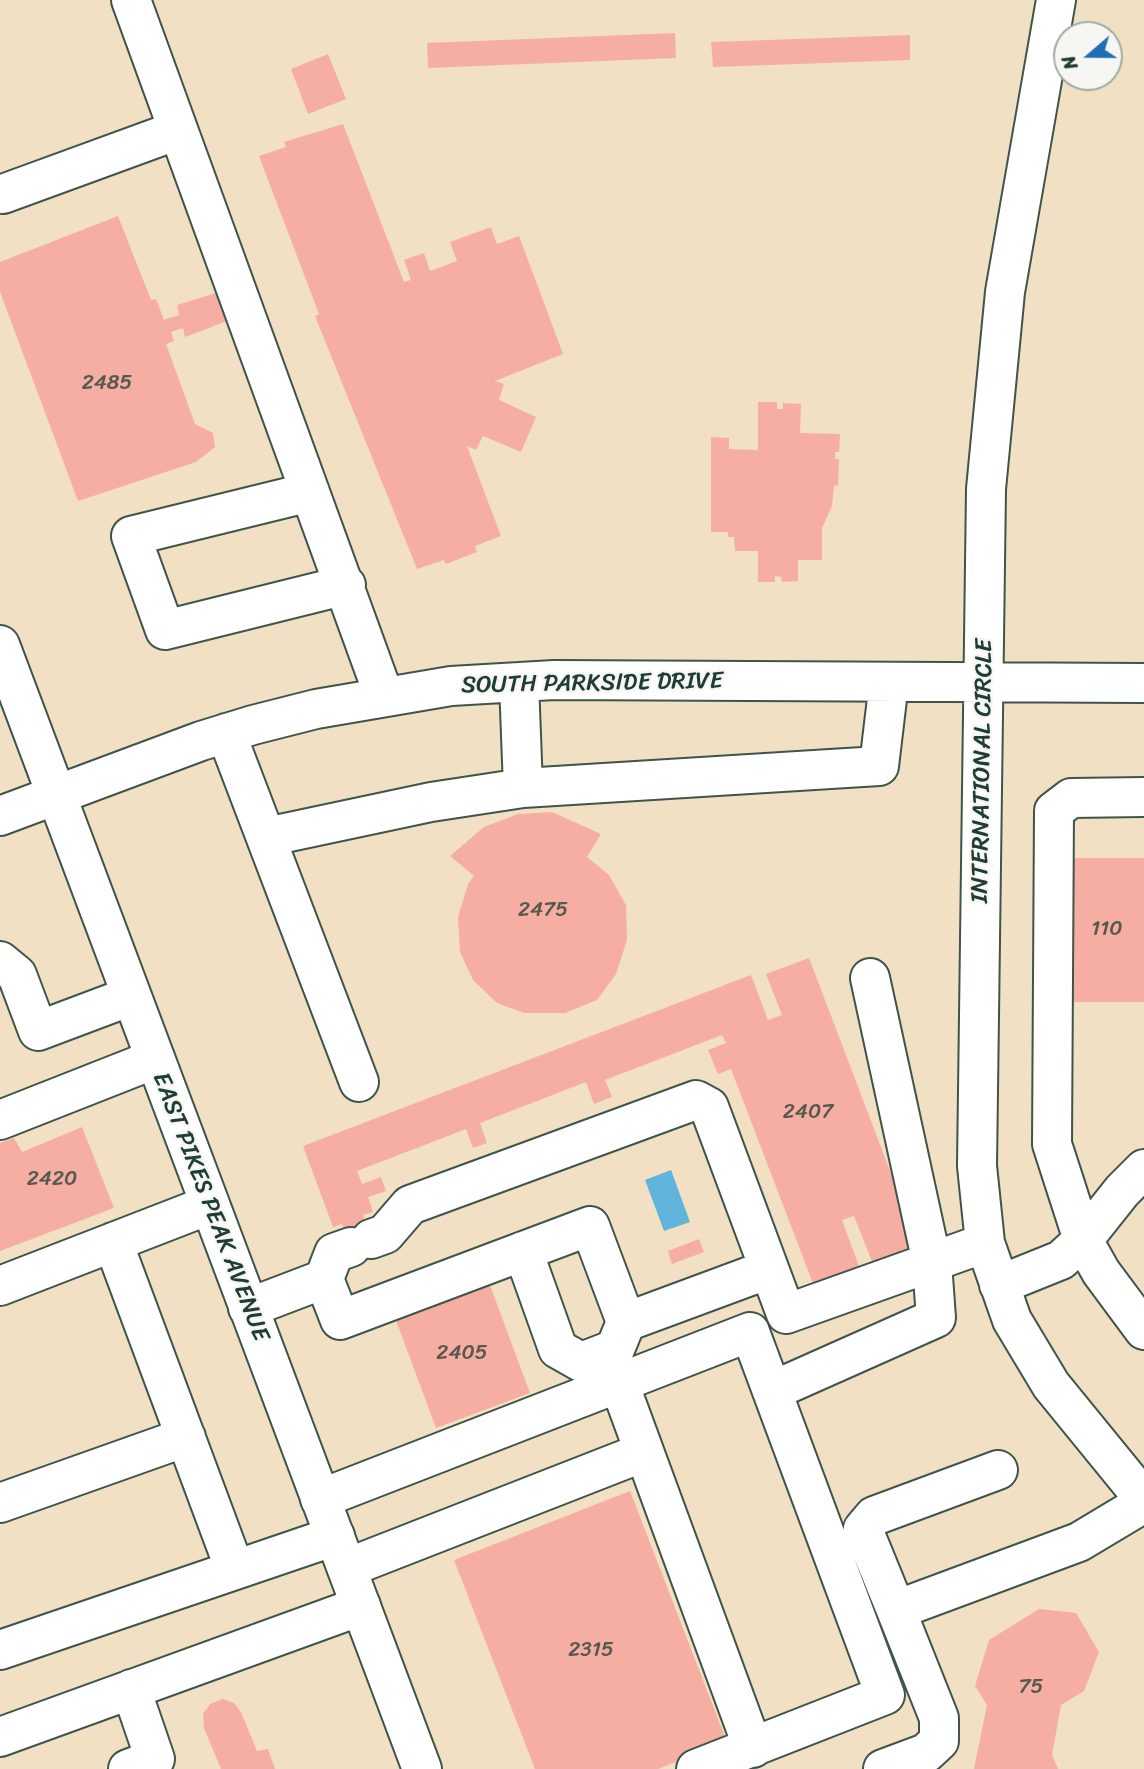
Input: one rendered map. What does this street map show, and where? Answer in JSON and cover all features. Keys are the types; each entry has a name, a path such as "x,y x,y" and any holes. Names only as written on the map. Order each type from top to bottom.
{"street":[{"path":"131,0 384,696"},
{"name":"INTERNATIONAL CIRCLE","path":"1056,0 1000,330 986,489 977,1166 985,1243 1012,1320 1038,1364 1144,1501"},
{"path":"3,194 178,130"},
{"path":"310,492 131,536 165,630 345,585"},
{"name":"EAST PIKES PEAK AVENUE","path":"0,645 208,1205 422,1769"},
{"path":"519,682 523,788"},
{"name":"SOUTH PARKSIDE DRIVE","path":"0,816 226,733 316,709 451,686 519,682 1144,683"},
{"path":"266,837 432,802 523,788 878,766 889,682"},
{"path":"226,733 359,1082"},
{"path":"1144,797 1071,798 1054,811 1052,1144 1083,1240 1101,1272 1144,1330"},
{"path":"0,961 17,975 38,1031 131,996"},
{"path":"772,1391 936,1318 932,1263 870,978"},
{"path":"0,1120 155,1059"},
{"path":"523,1251 558,1349 581,1362 615,1349 626,1322 590,1226 523,1251 340,1320 324,1279 334,1253 385,1234 410,1205 696,1100 709,1107 786,1314 985,1243"},
{"path":"999,1285 1061,1261 1083,1240 1122,1191 1144,1169"},
{"path":"0,1286 208,1205"},
{"path":"113,1242 234,1570"},
{"path":"626,1322 769,1269"},
{"path":"248,1308 324,1279"},
{"path":"320,1499 750,1332 885,1695 696,1769"},
{"path":"619,1383 753,1748"},
{"path":"0,1503 186,1437"},
{"path":"0,1650 234,1570 341,1552 644,1452"},
{"path":"894,1767 926,1753 939,1741 939,1718 863,1529 874,1516 998,1470"},
{"path":"896,1610 1079,1542 1144,1501"},
{"path":"0,1737 361,1606"},
{"path":"131,1689 150,1766"}],"water":[{"path":"671,1170 690,1222 664,1231 645,1180"}],"building":[{"path":"675,33 676,58 428,68 427,43"},
{"path":"910,35 910,60 713,67 711,42"},
{"path":"328,54 346,99 308,114 291,69"},
{"path":"343,124 404,282 411,280 404,260 424,253 430,271 457,261 450,242 491,227 497,244 519,236 563,354 495,381 504,384 499,400 536,417 521,452 483,436 476,450 467,446 501,536 475,546 477,552 446,564 444,560 417,569 315,316 319,314 259,156 286,147 284,142"},
{"path":"118,216 151,300 156,299 164,320 179,315 177,305 216,293 227,321 185,337 183,328 171,332 174,341 166,344 195,424 213,433 215,447 196,462 78,501 0,292 0,262"},
{"path":"758,402 777,402 777,409 783,409 783,403 801,404 800,433 840,434 839,452 835,452 835,459 839,459 838,486 834,485 832,506 822,528 822,560 798,560 798,581 782,582 781,577 775,576 775,582 758,582 758,551 735,551 734,537 728,537 728,532 711,532 711,437 729,438 729,449 758,450"},
{"path":"552,812 601,834 587,857 609,875 626,905 627,940 616,974 597,1000 565,1013 524,1013 497,1003 473,980 460,952 458,917 468,884 474,876 450,856 484,827 518,814"},
{"path":"1070,858 1144,858 1144,1002 1071,1002"},
{"path":"809,958 919,1247 873,1264 854,1216 842,1220 860,1269 814,1286 731,1069 718,1074 708,1050 726,1043 722,1035 605,1080 612,1097 594,1104 586,1082 480,1123 487,1143 473,1148 466,1129 357,1171 362,1184 381,1177 386,1191 368,1197 373,1212 363,1215 378,1255 356,1263 342,1224 333,1227 303,1146 751,975 768,1020 782,1015 766,974"},
{"path":"82,1127 114,1208 0,1251 0,1143 14,1138 22,1152"},
{"path":"699,1239 704,1252 672,1264 668,1251"},
{"path":"488,1280 530,1393 436,1428 394,1315"},
{"path":"630,1491 727,1742 658,1769 535,1769 454,1560"},
{"path":"1039,1609 1076,1613 1099,1652 1084,1691 1061,1705 1052,1755 1058,1769 974,1769 987,1705 975,1686 989,1640"},
{"path":"223,1699 234,1703 241,1712 257,1751 268,1749 275,1769 221,1769 204,1728 203,1714 210,1704"}]}
